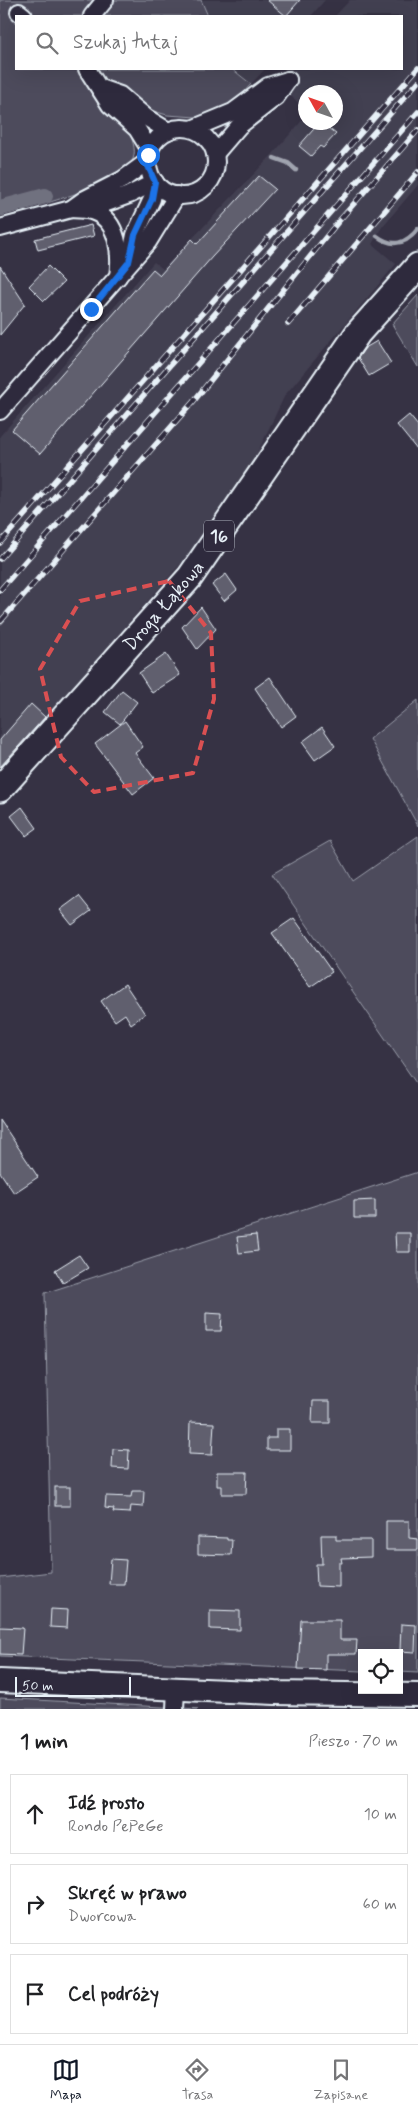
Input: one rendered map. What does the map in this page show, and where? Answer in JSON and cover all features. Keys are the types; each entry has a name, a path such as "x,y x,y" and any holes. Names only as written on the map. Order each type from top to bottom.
{"main road":[{"name":"Droga Łąkowa","path":"0,789 190,578 358,333 418,266"}],"street":[{"path":"93,15 105,0"},
{"path":"88,70 110,105 136,129 149,156 151,177 167,192 177,195 190,195 201,190 215,172 215,154 208,139 192,129"},
{"path":"79,210 85,199 122,180 149,156 159,136 178,128 192,129 233,112 268,86 288,80 276,97 240,126 215,154"},
{"path":"100,88 120,95 147,118 168,131"},
{"path":"0,228 79,210 129,195 155,182"},
{"path":"129,262 135,235 152,199 155,182"},
{"path":"0,411 148,242 177,195"},
{"path":"79,210 96,213 103,218 112,231 119,246 118,277"},
{"path":"0,1681 175,1699 276,1693 418,1695"}],"highlighted area":[{"path":"169,581 211,633 214,699 193,773 94,792 61,757 40,669 80,601"}],"shaded area":[{"path":"0,0 201,0 208,15 15,15 15,70 233,70 251,84 230,108 196,117 167,115 147,109 128,129 133,143 134,155 125,169 93,187 73,195 0,216"},
{"path":"201,0 325,0 312,15 208,15"},
{"path":"350,0 418,0 418,185 382,227 372,244 396,264 285,395 244,481 204,537 0,769 0,436 154,262 163,269 272,155 298,125 298,130 343,130 343,85 298,85 298,102 276,84 288,70 403,70 403,15 336,15"},
{"path":"233,70 264,70 251,84"},
{"path":"418,295 418,367 392,324"},
{"path":"418,700 418,826 370,739"},
{"path":"418,836 418,1086 272,874 330,841 353,881"},
{"path":"418,1172 418,1673 403,1672 403,1649 358,1649 358,1671 0,1656 0,1578 51,1572 45,1293"},
{"path":"0,1698 198,1709 0,1709"}],"building":[{"path":"267,0 300,0 285,15"},
{"path":"313,130 331,130 336,134 323,148 320,146 311,156 299,146"},
{"path":"259,176 275,189 212,257 40,454 12,430 153,269 160,275 192,239 197,244"},
{"path":"91,225 94,236 38,250 35,239"},
{"path":"0,266 25,304 0,335"},
{"path":"48,266 64,282 44,301 29,286"},
{"path":"377,341 391,363 369,376 358,358 365,348"},
{"path":"409,415 418,426 418,451 397,425"},
{"path":"226,574 237,590 224,601 212,585"},
{"path":"201,607 216,629 197,649 182,627"},
{"path":"166,654 180,675 152,693 139,673"},
{"path":"270,677 296,716 281,727 255,688"},
{"path":"122,690 137,702 120,724 105,712"},
{"path":"31,704 45,717 0,767 0,740"},
{"path":"125,721 143,747 135,753 154,778 133,794 95,744"},
{"path":"322,727 335,746 315,760 302,742"},
{"path":"22,807 37,828 26,836 11,816"},
{"path":"79,896 91,911 72,925 60,910"},
{"path":"294,918 332,972 310,987 272,933"},
{"path":"125,984 145,1014 131,1024 125,1014 115,1021 101,1001"},
{"path":"0,1120 38,1177 14,1193 0,1172"},
{"path":"375,1200 375,1218 354,1218 354,1201"},
{"path":"395,1233 410,1233 410,1252 396,1252"},
{"path":"256,1235 258,1251 239,1253 237,1237"},
{"path":"79,1255 88,1268 63,1283 55,1270"},
{"path":"206,1313 222,1314 221,1331 206,1331"},
{"path":"313,1401 330,1401 330,1423 312,1423"},
{"path":"190,1422 214,1423 212,1455 189,1454"},
{"path":"276,1429 290,1429 290,1450 267,1450 267,1438 276,1438"},
{"path":"113,1449 129,1450 128,1469 112,1468"},
{"path":"217,1472 247,1472 246,1494 222,1494 222,1486 217,1486"},
{"path":"55,1487 70,1487 70,1506 55,1506"},
{"path":"132,1491 144,1491 143,1507 131,1506 130,1513 113,1512 114,1509 105,1508 106,1496 131,1497"},
{"path":"386,1521 409,1521 409,1538 418,1539 418,1550 386,1550"},
{"path":"321,1535 336,1535 336,1540 371,1540 371,1557 341,1558 342,1563 339,1563 339,1587 317,1586 316,1564 322,1564"},
{"path":"198,1537 227,1538 227,1540 232,1540 231,1555 198,1554"},
{"path":"111,1559 126,1560 124,1584 109,1584"},
{"path":"51,1609 68,1610 67,1628 50,1627"},
{"path":"210,1610 240,1611 240,1630 210,1629"},
{"path":"301,1620 340,1620 340,1640 357,1640 356,1654 326,1654 326,1670 298,1669"},
{"path":"401,1624 416,1625 415,1652 403,1651 403,1649 400,1649"},
{"path":"0,1627 23,1628 21,1655 0,1654"}],"waterway":[{"path":"274,158 288,163 296,170"},
{"path":"0,208 45,196"},
{"path":"377,236 388,242 399,243 409,238 418,229"}],"railway":[{"path":"0,543 418,68"},
{"path":"0,559 418,82"},
{"path":"0,590 418,112"},
{"path":"0,622 193,402 338,222 418,130"},
{"path":"288,324 418,172"}],"route":[{"path":"91,309 129,262 135,235 152,199 155,182 151,177 148,166 148,155"}]}
